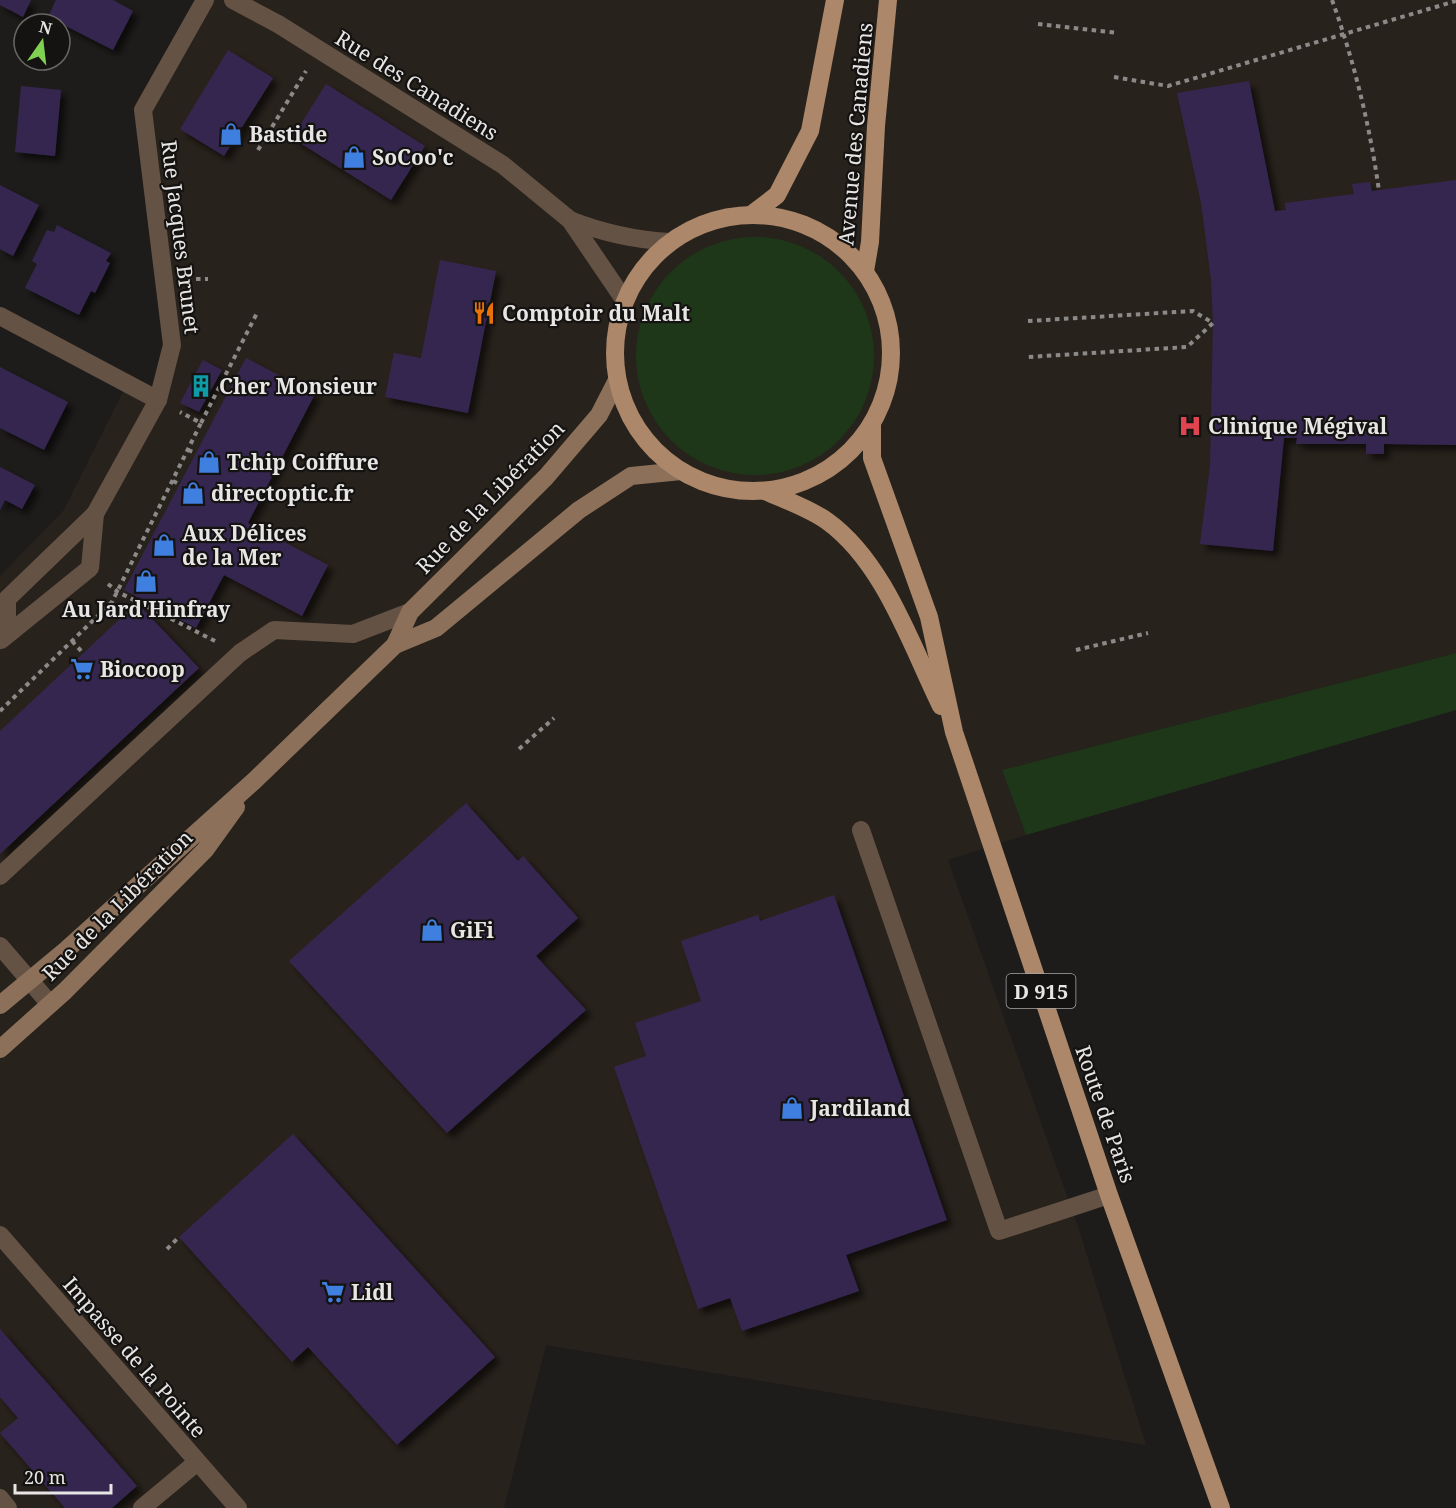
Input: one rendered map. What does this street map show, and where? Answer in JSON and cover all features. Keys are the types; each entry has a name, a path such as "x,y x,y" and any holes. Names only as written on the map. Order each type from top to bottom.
{"main road":[{"name":"Avenue des Canadiens","path":"751,215 777,195 810,131 836,0"},
{"name":"Avenue des Canadiens","path":"865,271 870,242 876,126 888,0"},
{"path":"751,215 783,218 814,229 842,247 865,271 881,299 890,330 891,363 885,395 872,425 853,449 829,469 801,483 765,491 724,488 681,471 651,447 630,416 617,380 615,343 623,298 642,267 671,242 688,231 718,219 751,215"},
{"name":"Rue de la Libération","path":"395,645 410,612 546,477 599,415 617,380"},
{"name":"D 915","path":"872,425 872,458 929,617 954,732"},
{"name":"Rue de la Libération","path":"0,1005 65,951 254,781 395,645 436,628 579,510 631,476 681,471"},
{"name":"D 915","path":"765,491 826,520 857,548 879,578 954,732"},
{"name":"Route de Paris","path":"954,732 1109,1195 1221,1508"},
{"name":"Rue de la Libération","path":"0,1049 50,1004 205,850 254,781"}],"street":[{"name":"Rue Jacques Brunet","path":"4,637 7,599 95,514 158,400 172,345 142,110 205,0"},
{"name":"Rue des Canadiens","path":"233,0 319,50 503,165 570,220 623,298"},
{"name":"Rue des Canadiens","path":"570,220 600,232 641,240 671,242"},
{"path":"0,316 158,400"},
{"name":"Rue Jacques Brunet","path":"4,637 90,568 95,514"},
{"path":"0,876 240,653 274,630 353,634 410,612"},
{"path":"861,830 999,1231 1109,1195"},
{"path":"0,946 50,1004"},
{"name":"Impasse de la Pointe","path":"0,1235 232,1506"},
{"path":"142,1508 196,1463"},
{"path":"0,1498 8,1508"}],"path":[{"path":"1332,0 1344,35 1374,157 1379,191"},
{"path":"1114,77 1168,86 1456,1"},
{"path":"1038,24 1118,33"},
{"path":"258,150 319,50"},
{"path":"183,279 208,279"},
{"path":"0,711 112,602 130,574 146,534 258,311"},
{"path":"1028,321 1193,311 1213,323 1187,347 1028,357"},
{"path":"177,410 201,423"},
{"path":"188,450 196,453"},
{"path":"172,481 179,484"},
{"path":"146,534 151,537"},
{"path":"90,568 118,592 240,653"},
{"path":"1076,650 1149,633"},
{"path":"72,641 83,653"},
{"path":"519,749 554,718"},
{"path":"167,1249 179,1237"}],"shaded area":[{"path":"205,0 1456,0 1456,653 1002,770 1026,835 948,860 1079,1230 1146,1445 546,1345 504,1508 0,1508 0,576 64,510 127,384 158,400 172,345 143,110"}],"green space":[{"path":"743,237 767,237 790,242 811,251 831,264 847,280 860,300 869,321 874,356 872,379 865,402 847,432 831,448 811,461 790,470 767,475 743,475 720,470 699,461 679,448 663,432 650,412 641,391 636,368 636,344 641,321 650,300 663,280 679,264 699,251 720,242"},
{"path":"1456,653 1456,710 1026,835 1002,770"}],"building":[{"path":"0,0 31,0 25,12 13,12 0,5"},
{"path":"56,0 113,0 133,11 113,50 72,29 72,12 50,12"},
{"path":"228,50 273,78 224,156 180,129"},
{"path":"1249,81 1275,211 1286,210 1285,203 1354,194 1352,184 1370,182 1372,191 1456,180 1456,445 1384,444 1384,454 1366,454 1366,444 1296,444 1297,438 1284,438 1273,551 1200,544 1210,466 1213,323 1211,280 1201,203 1177,93"},
{"path":"326,84 425,146 391,200 292,138"},
{"path":"21,86 61,90 55,156 15,152"},
{"path":"0,185 39,205 13,256 0,249"},
{"path":"57,225 111,253 106,261 110,263 95,293 91,291 79,315 25,288 37,264 32,261 47,230 54,232"},
{"path":"440,260 496,271 468,413 385,397 394,353 421,358"},
{"path":"246,358 315,394 248,523 328,565 302,616 224,575 196,628 124,590"},
{"name":"Cher Monsieur","path":"203,360 222,370 199,412 180,403"},
{"path":"0,367 68,402 44,450 0,428"},
{"path":"0,467 35,485 22,509 5,500 0,510"},
{"path":"137,603 199,668 0,854 0,731"},
{"path":"466,803 518,861 523,856 578,918 536,956 586,1010 447,1133 289,961"},
{"path":"834,895 947,1220 846,1255 859,1291 742,1331 730,1298 698,1309 614,1067 646,1056 635,1023 701,1001 681,941 758,915 760,921"},
{"name":"Lidl","path":"293,1134 495,1357 397,1445 308,1347 292,1362 179,1237"},
{"path":"0,1329 137,1486 112,1508 65,1508 0,1433 18,1418 0,1397"}],"place":[{"name":"Bastide","path":"231,134"},
{"name":"SoCoo'c","path":"354,157"},
{"name":"Comptoir du Malt","path":"484,313"},
{"name":"Cher Monsieur","path":"201,386"},
{"name":"Clinique Mégival","path":"1190,426"},
{"name":"Tchip Coiffure","path":"209,462"},
{"name":"directoptic.fr","path":"193,493"},
{"name":"Aux Délices de la Mer","path":"164,545"},
{"name":"Au Jard'Hinfray","path":"146,581"},
{"name":"Biocoop","path":"82,669"},
{"name":"GiFi","path":"432,930"},
{"name":"Jardiland","path":"792,1108"},
{"name":"Lidl","path":"333,1292"}]}
